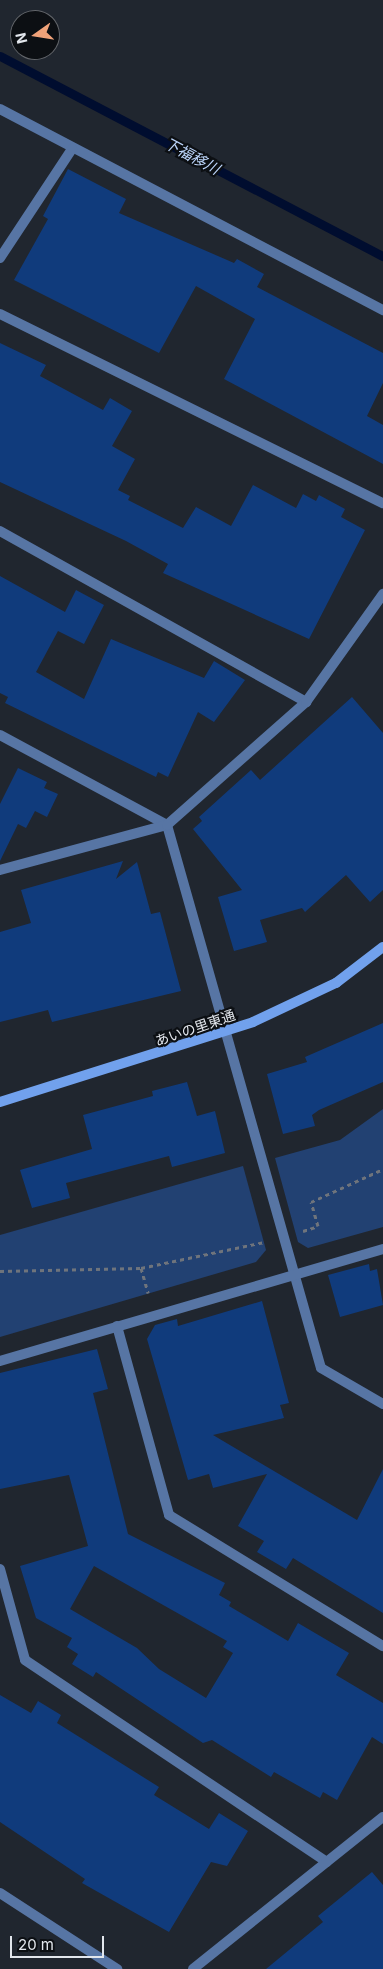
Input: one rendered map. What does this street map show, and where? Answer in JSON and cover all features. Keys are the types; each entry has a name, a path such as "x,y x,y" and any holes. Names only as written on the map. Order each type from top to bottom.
{"street":[{"path":"0,108 72,149 383,310"},
{"path":"0,258 72,149"},
{"path":"0,314 383,503"},
{"path":"0,531 306,702"},
{"path":"0,870 167,825 306,702 383,594"},
{"path":"0,735 167,825 281,1238 321,1368 383,1404"},
{"name":"あいの里東通","path":"0,1102 223,1033 336,983 383,947"},
{"path":"0,1360 383,1248"},
{"path":"117,1326 169,1515 383,1646"},
{"path":"0,1569 25,1660 327,1862"},
{"path":"193,1969 383,1817"},
{"path":"0,1893 117,1969"}],"path":[{"path":"0,1271 140,1268 281,1238 318,1226 311,1202 383,1169"},
{"path":"140,1268 148,1293"}],"shaded area":[{"path":"383,1109 383,1227 308,1248 298,1242 275,1158 340,1140"},
{"path":"243,1166 266,1250 256,1262 0,1337 0,1235"}],"building":[{"path":"68,169 126,199 119,213 234,263 237,259 264,274 257,287 383,353 383,383 367,416 383,425 383,464 224,379 255,319 196,286 159,353 14,280 48,219 43,216"},
{"path":"0,343 46,365 40,376 103,410 110,398 132,411 112,446 135,459 118,490 130,496 128,500 183,528 196,507 231,526 253,485 296,508 303,494 316,501 319,495 345,509 341,517 365,530 309,639 163,573 168,564 126,541 0,482"},
{"path":"0,576 65,612 76,590 104,605 84,644 58,631 36,672 84,699 111,639 204,678 214,661 245,680 214,722 198,712 168,777 158,772 156,777 5,703 8,697 0,693"},
{"path":"352,697 383,733 383,890 370,902 346,875 305,912 302,908 260,920 267,942 234,951 218,897 242,890 193,829 202,821 199,817 251,770 260,780"},
{"path":"18,768 47,782 44,788 58,794 47,817 35,811 26,828 18,824 0,861 0,804"},
{"path":"123,861 116,879 137,862 151,914 160,912 181,991 52,1022 48,1010 0,1022 0,932 31,923 21,890"},
{"path":"383,1023 383,1082 319,1110 312,1115 315,1126 283,1134 267,1074 307,1062 305,1057"},
{"path":"187,1082 197,1116 215,1111 225,1153 172,1167 169,1156 66,1183 70,1198 32,1208 20,1170 92,1149 83,1115 153,1096 152,1091"},
{"path":"369,1264 370,1271 377,1269 383,1305 340,1317 328,1275"},
{"path":"262,1301 289,1403 280,1405 284,1418 213,1435 357,1520 383,1469 383,1613 293,1558 286,1569 257,1552 264,1541 238,1526 267,1474 213,1488 209,1474 188,1480 147,1339 155,1325 177,1319 178,1326"},
{"path":"97,1349 108,1389 93,1393 128,1534 225,1583 219,1595 231,1602 229,1606 288,1641 298,1623 349,1653 336,1675 383,1703 383,1744 372,1737 337,1800 323,1792 320,1798 274,1772 271,1777 212,1740 203,1743 96,1672 93,1677 72,1664 78,1654 67,1647 72,1638 36,1618 20,1566 88,1546 69,1475 0,1489 0,1373","holes":["94,1566 227,1641 223,1647 233,1653 206,1698 159,1669 137,1648 70,1609"]},
{"path":"0,1695 31,1713 38,1701 61,1715 57,1723 159,1787 154,1795 209,1829 219,1813 248,1831 227,1866 211,1862 169,1932 82,1883 85,1879 0,1822"},
{"path":"372,1872 383,1885 383,1969 266,1969 323,1922 318,1916"}],"waterway":[{"name":"下福移川","path":"0,56 383,256"}]}
